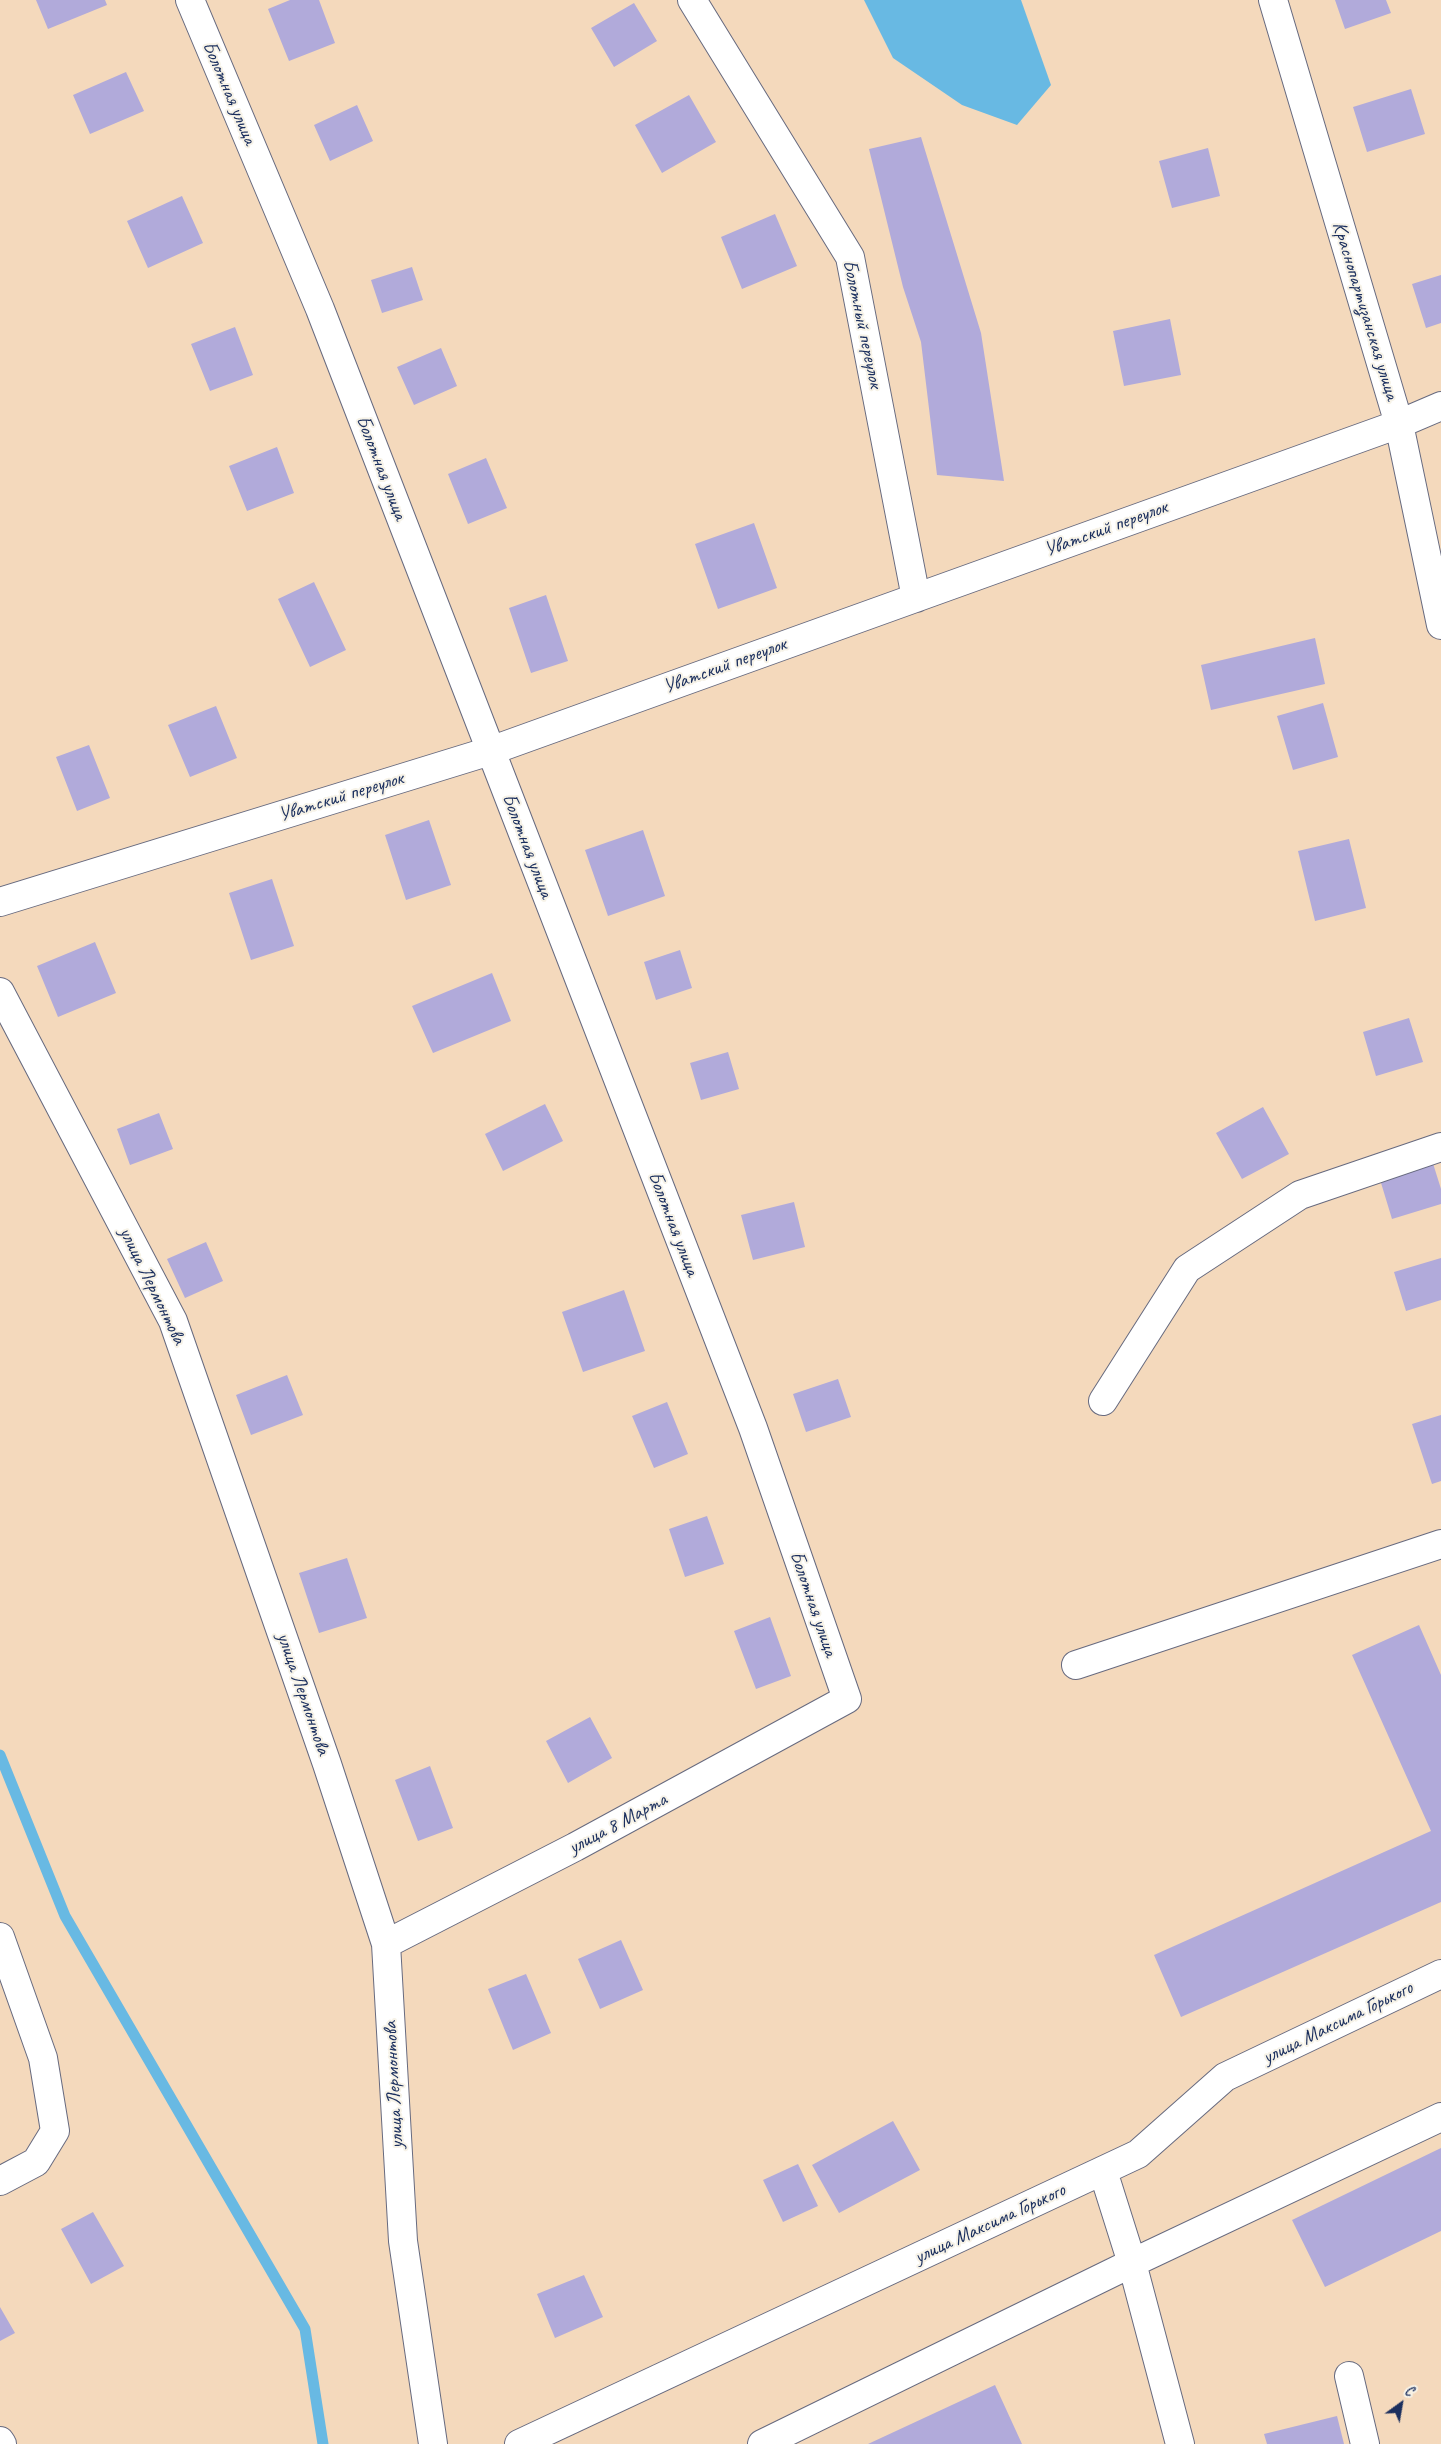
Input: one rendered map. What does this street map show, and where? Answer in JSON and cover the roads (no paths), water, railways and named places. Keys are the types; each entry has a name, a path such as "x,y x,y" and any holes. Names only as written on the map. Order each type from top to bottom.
{"street":[{"name":"Болотная улица","path":"190,0 320,309 753,1428 846,1699"},
{"name":"Болотный переулок","path":"692,0 850,257 916,598"},
{"name":"Краснопартизанская улица","path":"1273,0 1399,424 1441,626"},
{"name":"Уватский переулок","path":"0,902 490,751 1399,424 1441,406"},
{"name":"улица Лермонтова","path":"0,992 173,1321 327,1764 386,1944 403,2240 433,2444"},
{"path":"1102,1400 1187,1269 1300,1196 1441,1147"},
{"path":"1076,1665 1441,1544"},
{"name":"улица 8 Марта","path":"386,1944 575,1847 846,1699"},
{"path":"0,1937 43,2058 55,2131 36,2162 0,2181"},
{"name":"улица Максима Горького","path":"519,2444 1138,2154 1225,2077 1441,1974"},
{"path":"762,2444 1132,2263 1441,2117"},
{"path":"1103,2170 1132,2263 1180,2444"},
{"path":"1349,2376 1365,2444"}],"water":[{"path":"864,0 1021,0 1051,85 1017,125 962,105 893,58"}],"waterway":[{"path":"0,1755 65,1916 305,2329 323,2444"}]}
